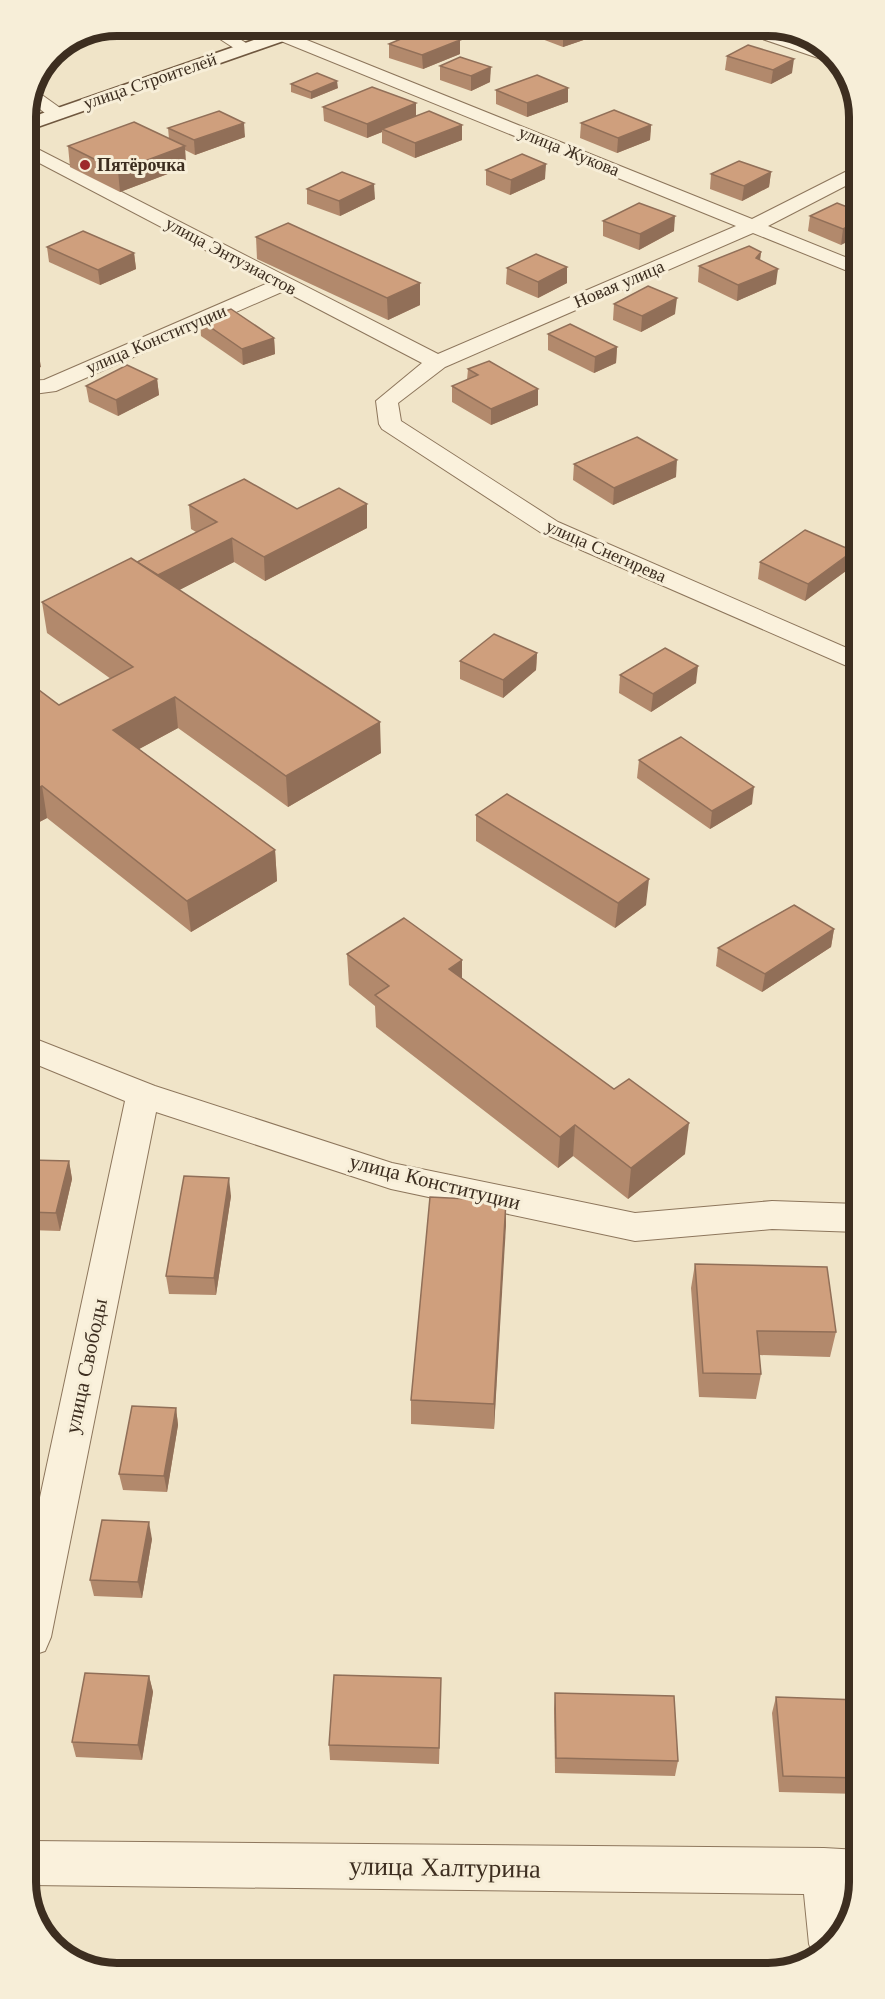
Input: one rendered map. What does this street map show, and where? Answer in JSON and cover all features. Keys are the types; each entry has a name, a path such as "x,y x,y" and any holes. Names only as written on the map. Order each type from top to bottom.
{"main road":[{"name":"улица Строителей","path":"36,121 279,36"}],"street":[{"path":"225,36 246,48"},
{"name":"улица Жукова","path":"284,36 849,266"},
{"path":"769,36 813,51"},
{"path":"39,99 57,114"},
{"name":"улица Энтузиастов","path":"36,154 437,362"},
{"name":"Новая улица","path":"387,401 437,362 753,226 849,176"},
{"name":"улица Конституции","path":"36,387 48,386 285,284"},
{"name":"улица Снегирева","path":"387,401 390,424 549,527 849,659"},
{"name":"улица Конституции","path":"36,1051 142,1095 391,1176 635,1227 772,1215 849,1218"},
{"name":"улица Свободы","path":"36,1608 142,1095"},
{"name":"улица Халтурина","path":"36,1863 842,1871"},
{"path":"834,1928 842,1871"}],"building":[{"path":"408,36 449,36 460,40 422,55 389,44"},
{"path":"748,45 794,59 773,70 727,56"},
{"path":"460,57 491,67 471,76 440,66"},
{"path":"317,73 337,81 311,92 291,84"},
{"path":"537,75 568,88 527,103 496,90"},
{"path":"372,87 416,103 367,124 323,107"},
{"path":"614,110 651,125 618,138 581,123"},
{"path":"219,111 244,123 194,140 168,128"},
{"path":"429,111 462,125 415,143 382,129"},
{"path":"134,122 185,146 118,171 68,146"},
{"path":"522,154 546,164 511,180 486,170"},
{"path":"739,161 771,172 744,186 711,174"},
{"path":"342,172 374,184 339,201 307,189"},
{"path":"639,203 675,216 640,234 603,221"},
{"path":"837,203 849,208 849,226 843,229 810,216"},
{"path":"288,223 420,283 387,298 256,237"},
{"path":"83,231 134,253 98,270 47,247"},
{"path":"749,246 761,252 756,258 778,269 738,285 699,266"},
{"path":"536,254 567,267 538,282 507,268"},
{"path":"648,286 677,298 642,316 614,304"},
{"path":"231,309 274,338 242,349 200,320"},
{"path":"570,324 617,347 595,357 548,334"},
{"path":"489,361 538,389 491,409 452,386 478,375 468,369"},
{"path":"127,365 157,379 116,400 86,386"},
{"path":"637,437 677,460 614,488 574,464"},
{"path":"244,479 297,509 339,488 367,504 264,557 232,538 158,575 137,562 217,522 189,505"},
{"path":"805,530 849,549 849,554 808,584 760,562"},
{"path":"131,558 380,722 286,776 175,697 113,730 275,850 187,901 42,786 36,789 36,688 59,705 133,667 42,602"},
{"path":"494,634 537,653 503,680 460,661"},
{"path":"665,648 698,666 653,694 620,675"},
{"path":"681,737 754,787 712,811 639,760"},
{"path":"507,794 649,879 618,903 476,815"},
{"path":"794,905 834,929 765,974 718,948"},
{"path":"404,918 462,960 449,969 614,1089 629,1079 689,1123 631,1168 575,1125 560,1137 375,995 389,986 347,954"},
{"path":"36,1160 69,1161 56,1213 36,1212"},
{"path":"184,1176 229,1178 214,1278 166,1276"},
{"path":"430,1197 506,1201 494,1404 411,1400"},
{"path":"695,1264 827,1267 836,1332 757,1331 761,1374 703,1373"},
{"path":"132,1406 176,1408 164,1476 119,1474"},
{"path":"102,1520 149,1522 138,1582 90,1580"},
{"path":"85,1673 149,1676 138,1745 72,1742"},
{"path":"334,1675 441,1678 439,1748 329,1745"},
{"path":"555,1693 674,1696 678,1761 556,1758"},
{"path":"776,1697 849,1700 849,1778 783,1776"},
{"path":"94,1959 150,1962 112,1963"}],"place":[{"name":"Пятёрочка","path":"85,165"}]}
